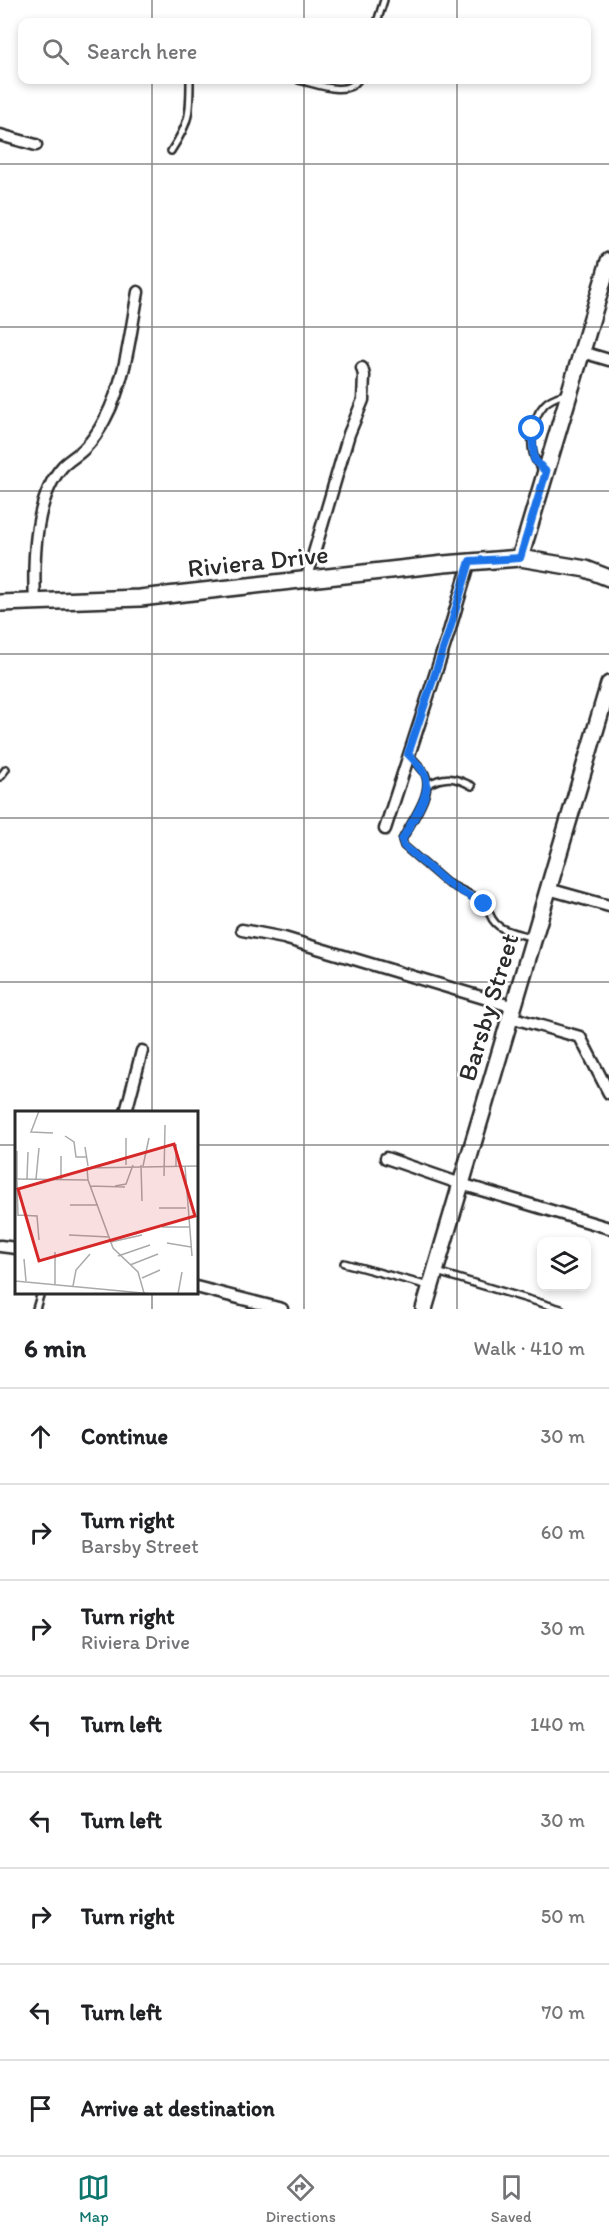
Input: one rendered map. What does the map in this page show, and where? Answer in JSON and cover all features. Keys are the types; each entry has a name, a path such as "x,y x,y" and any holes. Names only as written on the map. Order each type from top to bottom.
{"street":[{"path":"0,135 36,145"},
{"path":"609,261 520,558 586,569 609,578"},
{"path":"35,602 34,560 44,501 53,480 64,466 86,447 105,421 120,386 138,292"},
{"path":"582,352 609,360"},
{"path":"306,580 350,434 363,399 362,368"},
{"name":"Riviera Drive","path":"0,603 140,598 470,561 520,558"},
{"path":"385,829 470,561"},
{"name":"Barsby Street","path":"424,1309 609,684"},
{"path":"548,889 609,906"},
{"path":"242,930 284,938 512,1012 580,1037 609,1093"},
{"path":"127,1111 142,1051"},
{"path":"386,1158 461,1184 609,1228"},
{"path":"0,1246 15,1248"},
{"path":"198,1288 282,1309"}],"lane":[{"path":"378,18 384,0"},
{"path":"171,151 185,130 190,109 190,84"},
{"path":"317,84 343,90 355,84"},
{"path":"546,472 534,459 532,429 544,404 570,392"},
{"path":"408,754 425,775 427,785 420,808 402,840 404,846 447,883 472,896 488,908 490,919 495,925 534,939"},
{"path":"0,777 6,769"},
{"path":"427,785 448,777 458,778 472,786"},
{"path":"344,1263 430,1287"},
{"path":"435,1271 561,1309"},
{"path":"36,1309 41,1294"}],"route":[{"path":"484,904 447,883 404,846 402,840 420,808 427,785 425,775 408,754 470,561 520,558 546,472 534,459 532,429"}]}
